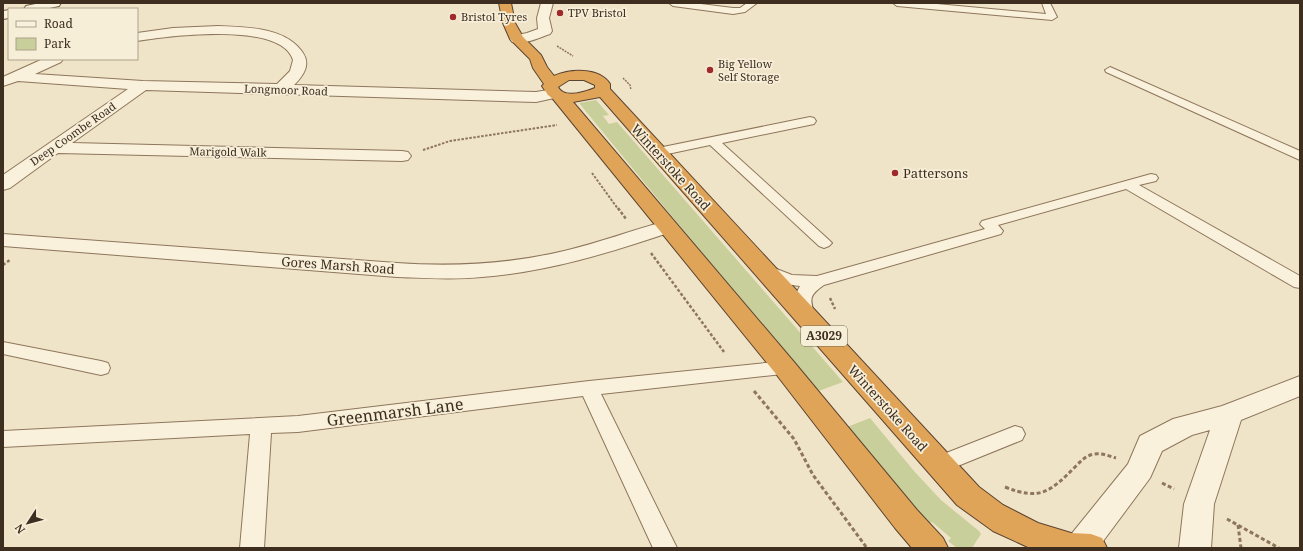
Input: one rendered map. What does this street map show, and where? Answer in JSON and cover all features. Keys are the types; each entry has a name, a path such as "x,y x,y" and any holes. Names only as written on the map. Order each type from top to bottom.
{"highway":[{"name":"Winterstoke Road","path":"505,3 509,23 517,39 536,58 550,92 667,227 785,368 906,519 932,548"},
{"name":"Winterstoke Road","path":"536,58 555,64 578,76"},
{"name":"Winterstoke Road","path":"550,92 562,78 578,76 590,77 600,81 603,84 602,90 938,465 978,505 1006,525 1034,536 1077,547"},
{"path":"550,92 575,98 584,97 602,90"}],"street":[{"path":"34,8 55,3"},
{"path":"517,39 530,37 545,31 543,18 547,3"},
{"path":"138,37 178,31 223,30 258,33 278,39 288,44 296,52 300,60 300,67 293,78 282,90"},
{"path":"3,82 19,77 38,66 53,60"},
{"name":"Longmoor Road","path":"19,77 143,85 282,90 550,92"},
{"name":"Deep Coombe Road","path":"3,184 143,85"},
{"name":"Marigold Walk","path":"53,148 402,156"},
{"name":"Gores Marsh Road","path":"3,240 397,270 455,272 493,270 536,264 570,257 667,227"},
{"path":"1077,547 1140,470 1150,444 1183,427 1229,414 1296,391"},
{"path":"1195,548 1199,504 1229,414"}],"lane":[{"path":"673,3 733,11 742,10 753,3"},
{"path":"897,3 1052,18 1046,3"},
{"path":"1110,70 1300,156"},
{"path":"658,152 810,121"},
{"path":"713,141 824,243"},
{"path":"762,267 783,279 799,283 818,282 996,231 987,224 1151,178"},
{"path":"1127,184 1300,284"},
{"path":"806,317 802,300 806,290 818,282"},
{"path":"3,348 101,368"},
{"name":"Greenmarsh Lane","path":"3,440 306,423 589,388 785,368"},
{"path":"589,388 665,548"},
{"path":"252,548 261,426"},
{"path":"938,465 1015,434"}],"path":[{"path":"402,156 450,142 557,125 550,92"},
{"path":"589,168 739,373 794,439 813,475 867,548"},
{"path":"1140,470 1199,504"},
{"path":"1241,548 1238,525 1279,548"}],"green space":[{"path":"596,100 609,115 603,116 609,124 617,122 843,382 816,392 579,103"},
{"path":"870,418 914,471 941,500 979,531 981,534 972,548 957,548 948,541 951,538 932,522 928,524 847,427"}],"place":[{"name":"TPV Bristol","path":"560,13"},
{"name":"Bristol Tyres","path":"453,17"},
{"name":"Big Yellow Self Storage","path":"710,70"},
{"name":"Pattersons","path":"895,173"}]}
